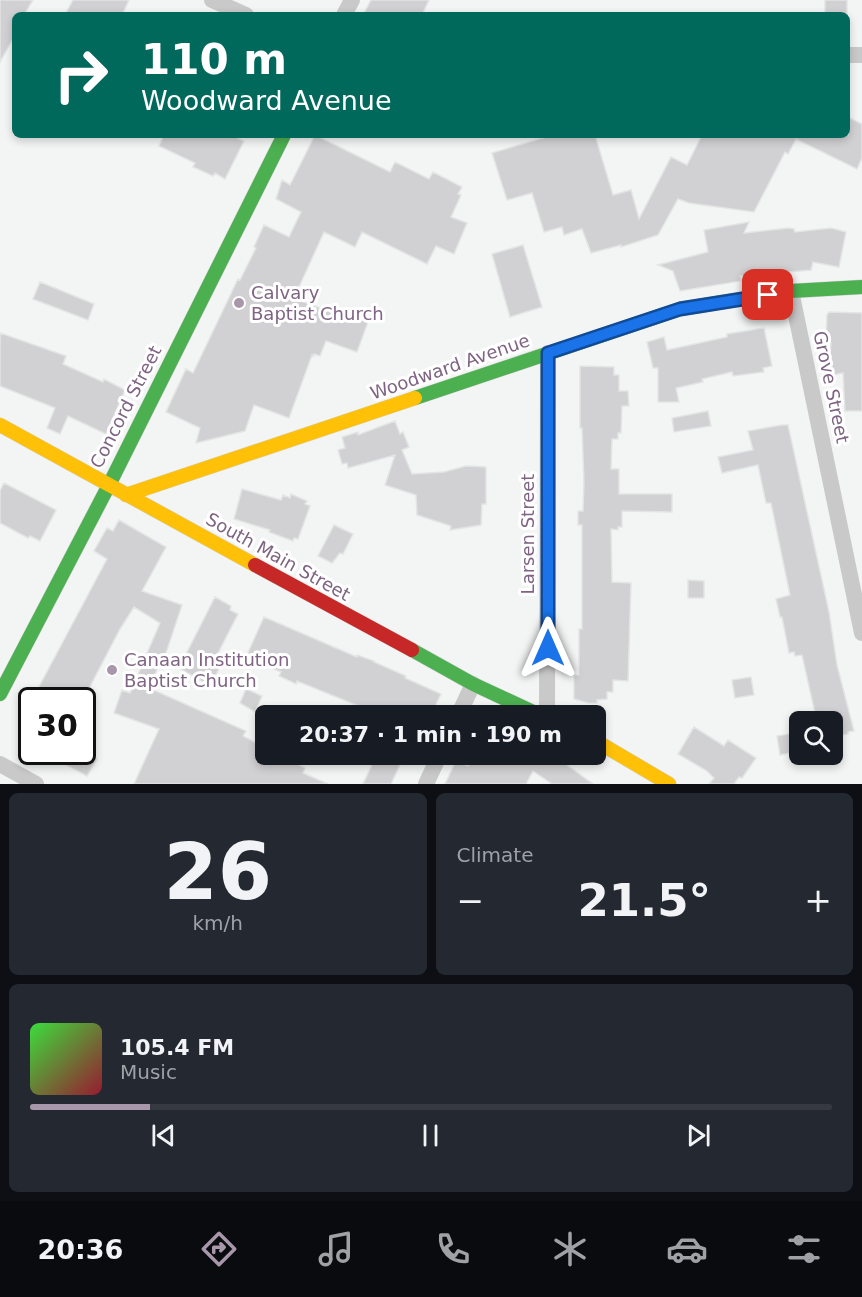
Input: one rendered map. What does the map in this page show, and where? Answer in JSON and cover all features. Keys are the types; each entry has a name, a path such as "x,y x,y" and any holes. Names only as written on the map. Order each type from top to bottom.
{"main road":[{"name":"Concord Street","path":"0,694 109,485 282,138"},
{"name":"Woodward Avenue","path":"126,495 680,309 791,291 861,284"},
{"name":"South Main Street","path":"0,425 473,684 518,705"},
{"path":"606,747 669,784"}],"street":[{"path":"212,0 239,12"},
{"name":"Grove Street","path":"791,291 857,580 862,633"},
{"name":"Larsen Street","path":"547,705 548,353"},
{"path":"463,705 473,684"},
{"path":"0,765 36,784"},
{"path":"426,784 435,765"}],"building":[{"path":"0,0 33,0 26,12 12,12 12,40 0,62"},
{"path":"73,0 129,0 123,12 67,12"},
{"path":"371,0 429,0 423,12 365,12"},
{"path":"825,0 847,0 847,12 825,12"},
{"path":"850,118 862,124 862,158 857,169 796,139 788,154 785,152 754,212 689,203 678,199 658,235 621,247 621,245 591,253 582,229 564,235 562,227 544,232 532,193 507,200 492,153 543,138 596,138 613,195 631,190 639,219 671,157 687,165 700,138 850,138"},
{"path":"163,138 238,138 244,141 225,179 215,173 213,176 193,167 195,163 159,146"},
{"path":"314,138 321,138 390,172 395,162 429,179 433,172 462,187 458,194 461,195 451,217 467,223 454,254 436,246 427,264 362,232 355,247 324,232 294,298 325,310 326,307 368,322 357,352 326,341 320,356 312,355 289,418 254,405 245,431 196,443 200,428 166,412 186,369 193,373 238,279 240,280 256,248 254,247 264,225 289,237 301,212 276,199 282,180 290,185"},
{"path":"749,222 744,233 789,228 794,229 795,232 831,228 846,232 839,267 813,262 811,270 740,276 741,281 680,291 673,271 658,265 708,252 704,230"},
{"path":"523,245 542,307 510,317 492,254"},
{"path":"40,282 94,304 88,320 33,299"},
{"path":"829,312 862,313 862,411 845,411 843,373 833,375 831,343 826,342"},
{"path":"764,328 772,366 763,368 764,372 733,376 732,372 702,379 703,382 676,388 679,402 658,402 658,368 653,368 647,342 664,337 667,350 727,337 727,334"},
{"path":"0,333 66,356 63,364 103,382 104,379 125,390 106,434 68,416 60,434 47,428 55,408 0,386"},
{"path":"580,366 614,367 614,375 619,375 619,391 628,391 629,406 622,406 621,433 618,433 618,439 612,439 611,469 619,469 619,494 672,494 672,512 622,511 622,527 618,527 618,530 611,529 612,582 631,583 628,681 613,680 613,692 607,692 607,699 597,700 597,703 574,699 574,675 579,675 579,629 582,629 582,525 578,525 578,511 583,511 584,482 582,428 580,428"},
{"path":"708,411 711,426 674,432 672,418"},
{"path":"395,421 400,434 403,432 409,447 402,450 412,474 444,472 466,466 486,467 486,504 482,504 481,525 450,530 451,526 417,515 416,495 385,485 395,455 348,468 347,463 342,464 338,450 345,448 342,437 358,432 358,435"},
{"path":"788,425 829,612 837,665 854,731 848,734 843,735 843,711 815,711 802,655 795,656 794,652 789,653 776,599 790,595 771,503 766,503 758,465 722,473 718,457 753,450 748,431"},
{"path":"4,483 56,510 40,541 30,536 28,538 0,523 0,491"},
{"path":"242,489 281,500 283,495 290,498 291,494 307,501 305,504 310,506 298,539 294,538 293,541 269,532 270,530 234,519"},
{"path":"119,520 166,547 142,591 182,605 164,659 162,658 149,688 246,731 243,736 255,742 255,765 299,765 305,768 303,773 328,784 134,784 159,729 114,713 122,690 130,693 160,623 134,607 90,687 39,687 107,559 94,551 107,528 113,531"},
{"path":"334,525 353,534 343,554 340,553 332,563 318,556"},
{"path":"688,580 704,581 704,598 688,598"},
{"path":"215,597 231,606 230,610 238,614 214,661 221,665 210,686 179,668"},
{"path":"264,617 357,657 357,655 374,661 441,694 436,705 356,705 297,681 296,684 279,676 281,672 246,657"},
{"path":"751,677 754,695 735,698 732,680"},
{"path":"246,689 262,696 258,705 255,705 255,712 240,703"},
{"path":"694,727 724,746 728,740 756,758 742,778 739,777 734,784 709,784 714,778 707,771 678,754"},
{"path":"789,734 789,753 780,755 777,736"},
{"path":"66,765 93,765 87,776"},
{"path":"372,765 400,765 391,784 363,784"},
{"path":"454,765 567,765 593,784 552,784 533,771 526,784 445,784"}],"traffic: fast":[{"path":"0,694 109,485 282,138"},
{"path":"415,398 680,309 791,291 862,287"},
{"path":"412,650 473,684 518,705"}],"traffic: slow":[{"path":"126,495 415,398"},
{"path":"0,425 255,565"},
{"path":"606,747 669,784"}],"traffic: jam":[{"path":"255,565 412,650"}],"place":[{"name":"Calvary Baptist Church","path":"239,303"},
{"name":"Canaan Institution Baptist Church","path":"112,670"}],"route":[{"path":"548,648 548,353 680,309 768,295"}]}
